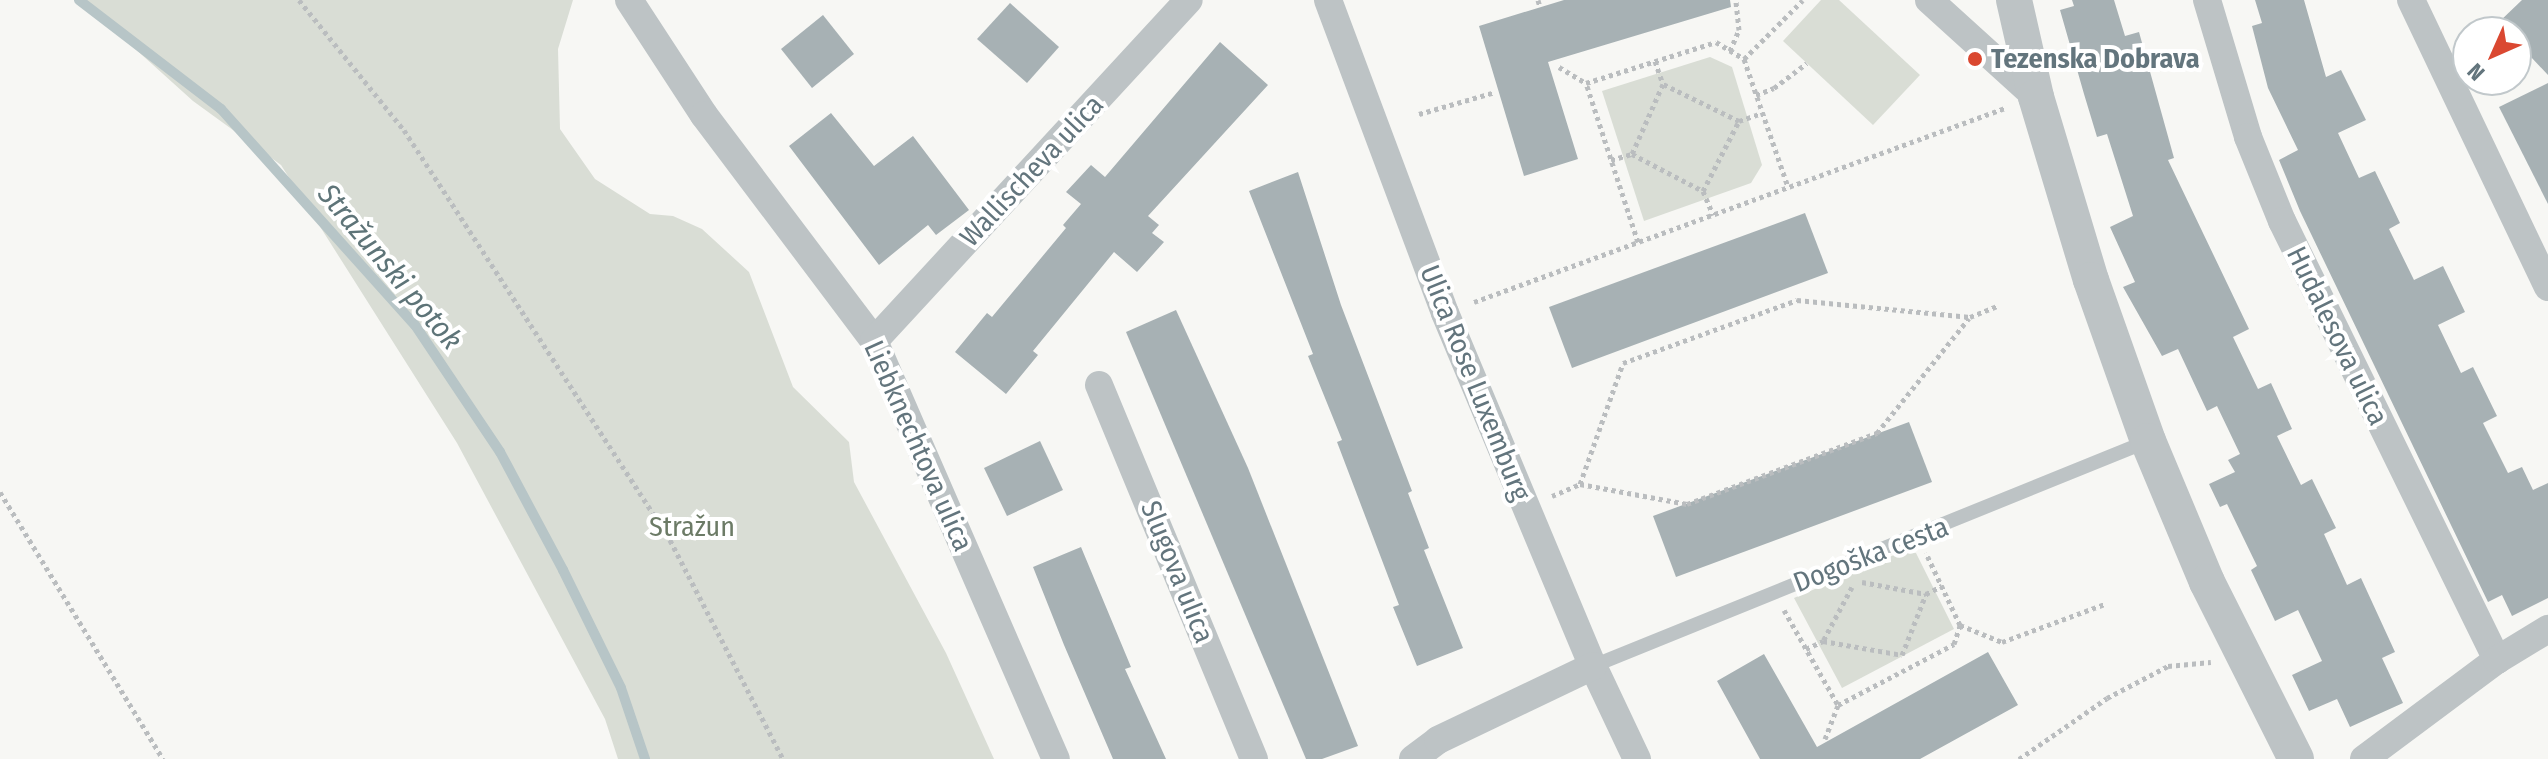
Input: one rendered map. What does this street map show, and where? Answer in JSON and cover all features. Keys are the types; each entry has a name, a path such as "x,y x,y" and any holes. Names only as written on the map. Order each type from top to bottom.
{"street":[{"name":"Liebknechtova ulica","path":"629,0 704,115 874,341 1056,759"},
{"name":"Wallischeva ulica","path":"874,341 1189,0"},
{"name":"Ulica Rose Luxemburg","path":"1328,0 1445,313 1593,666 1637,759"},
{"path":"1929,0 2036,97"},
{"path":"2014,0 2036,97 2091,280 2148,441 2207,582 2296,759"},
{"name":"Hudalesova ulica","path":"2207,0 2248,137 2282,221 2497,660"},
{"path":"2411,0 2548,287"},
{"name":"Slugova ulica","path":"1099,385 1254,759"},
{"path":"2364,759 2497,660 2548,629"},
{"path":"1413,759 1438,740 1593,666"}],"lane":[{"name":"Dogoška cesta","path":"1593,666 1919,538 2148,441"}],"path":[{"path":"299,0 404,130 670,540 783,759"},
{"path":"1730,51 1739,30 1736,0"},
{"path":"1744,59 1803,0"},
{"path":"1586,83 1716,42 1744,59 1788,187"},
{"path":"1632,154 1663,84 1655,61"},
{"path":"1756,95 1774,88 1807,63"},
{"path":"1559,67 1586,83 1638,242"},
{"path":"1663,84 1739,121"},
{"path":"1419,114 1495,92"},
{"path":"1445,313 2036,97"},
{"path":"1703,191 1739,121 1762,113"},
{"path":"1611,160 1632,154 1703,191 1713,215"},
{"path":"1580,484 1623,363 1797,300 1970,317 1997,306"},
{"path":"1526,507 1580,484 1687,504 1877,433 1970,317"},
{"path":"0,492 163,759"},
{"path":"1825,739 1838,705 1954,644 1960,625 1919,538"},
{"path":"1823,641 1855,581 1926,594 1942,586"},
{"path":"1774,593 1838,705"},
{"path":"1902,655 1926,594"},
{"path":"1960,625 2002,642 2105,604"},
{"path":"1806,649 1823,641 1902,655 1910,668"},
{"path":"2019,759 2107,698 2168,666 2217,661"}],"green space":[{"name":"Stražun","path":"81,0 573,0 558,49 560,129 595,179 650,214 673,216 702,229 749,272 793,387 849,442 854,482 946,653 994,759 618,759 605,719 457,443 281,165 193,101"},
{"path":"1821,0 1839,0 1920,75 1873,125 1783,41"},
{"path":"1710,57 1732,67 1762,165 1751,183 1644,221 1602,91"},
{"path":"1901,552 1916,553 1954,629 1842,688 1794,598"}],"building":[{"path":"1564,0 1730,0 1731,7 1548,62 1578,159 1524,176 1479,26"},
{"path":"2072,0 2114,0 2125,36 2139,32 2174,158 2168,160 2249,329 2233,337 2258,389 2271,383 2292,429 2277,436 2301,485 2312,479 2336,528 2324,534 2347,585 2361,578 2395,652 2382,658 2403,703 2350,727 2337,699 2309,711 2292,675 2322,661 2298,610 2275,621 2251,570 2257,566 2227,504 2220,507 2209,484 2235,472 2228,460 2240,454 2217,406 2207,411 2178,349 2162,356 2123,287 2135,282 2110,227 2133,216 2107,134 2097,137 2060,10 2074,6"},
{"path":"2255,0 2304,0 2326,77 2341,70 2366,120 2338,133 2359,178 2375,171 2400,223 2389,229 2414,280 2443,266 2465,312 2438,325 2461,373 2473,367 2497,416 2483,423 2508,473 2522,467 2533,490 2548,483 2548,598 2512,616 2502,595 2488,602 2300,211 2279,160 2298,150 2268,88 2252,26 2262,23"},
{"path":"2522,0 2548,0 2548,75 2532,58 2532,16 2505,16"},
{"path":"1010,3 1059,47 1027,83 977,39"},
{"path":"823,15 854,54 812,88 781,49"},
{"path":"1220,42 1268,85 1148,216 1159,225 1152,233 1164,242 1137,272 1114,252 1033,351 1038,355 1006,394 955,352 987,313 992,317 1066,228 1063,225 1081,204 1066,192 1091,165 1105,177"},
{"path":"2548,83 2548,204 2499,107 2521,96 2532,96 2532,91"},
{"path":"831,113 874,166 913,136 969,210 936,235 928,225 879,265 789,146"},
{"path":"1298,172 1341,305 1412,491 1408,493 1429,548 1424,550 1463,648 1417,666 1393,607 1399,605 1337,442 1342,440 1308,356 1313,354 1249,191"},
{"path":"1805,213 1828,273 1572,368 1549,307"},
{"path":"1176,310 1248,468 1358,746 1322,759 1306,759 1126,332"},
{"path":"1909,422 1932,482 1676,577 1653,516"},
{"path":"1040,441 1063,490 1007,516 984,468"},
{"path":"1081,547 1131,667 1125,669 1166,759 1113,759 1064,645 1033,567"},
{"path":"1988,652 2018,705 1920,759 1760,759 1717,681 1764,654 1817,747"}],"waterway":[{"name":"Stražunski potok","path":"79,0 221,109 415,325 500,452 563,570 621,688 645,759"}],"place":[{"name":"Tezenska Dobrava","path":"1975,59"}]}
